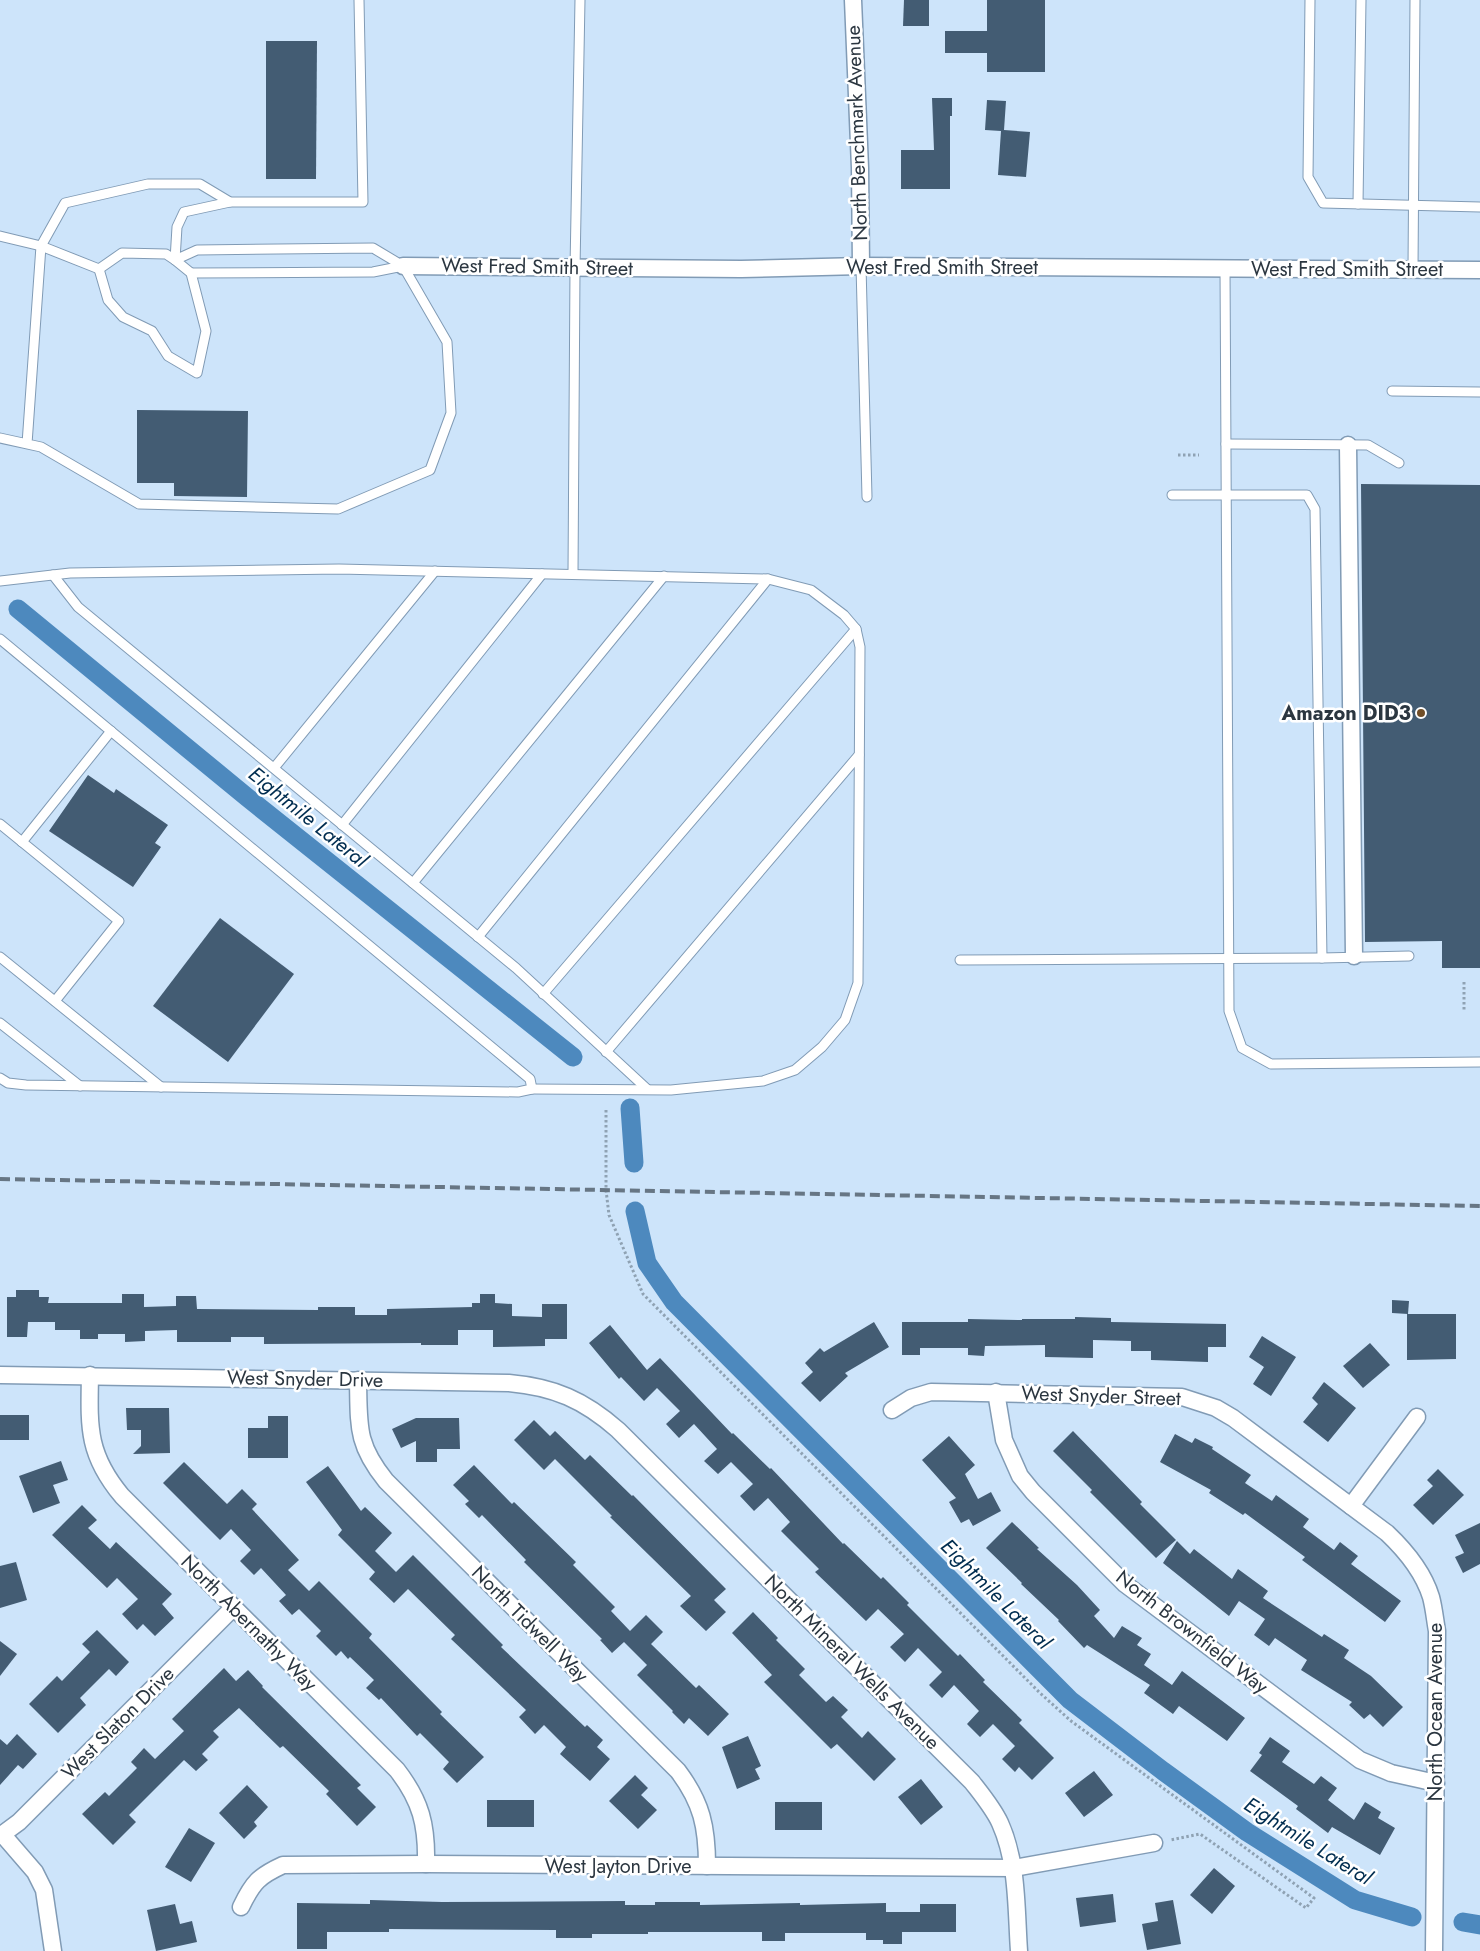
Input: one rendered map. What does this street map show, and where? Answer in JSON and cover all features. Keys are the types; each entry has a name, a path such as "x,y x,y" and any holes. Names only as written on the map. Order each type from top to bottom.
{"street":[{"name":"North Benchmark Avenue","path":"853,0 860,168 861,266"},
{"name":"West Fred Smith Street","path":"403,266 741,269 861,266 1480,270"},
{"path":"1348,445 1354,956"},
{"name":"West Snyder Drive","path":"0,1375 358,1380 529,1385 549,1389 568,1396 586,1404 603,1416"},
{"name":"North Abernathy Way","path":"90,1375 89,1420 92,1441 98,1461 108,1480 397,1770 409,1786 418,1804 424,1824 426,1864"},
{"name":"North Tidwell Way","path":"358,1380 359,1427 364,1447 374,1465 386,1481 678,1772 690,1787 701,1812 706,1832 707,1866"},
{"name":"West Snyder Street","path":"892,1410 911,1398 931,1392 996,1392 1182,1398 1216,1408 1233,1418 1351,1506"},
{"name":"North Brownfield Way","path":"996,1392 1004,1440 1020,1476 1033,1492 1125,1584 1360,1760 1391,1773 1436,1782"},
{"name":"North Mineral Wells Avenue","path":"603,1416 972,1782 988,1802 1000,1822 1014,1868 1019,1951"},
{"path":"1351,1506 1418,1417"},
{"name":"North Ocean Avenue","path":"1351,1506 1387,1533 1404,1549 1422,1574 1431,1597 1437,1632 1434,1951"},
{"name":"West Slaton Drive","path":"2,1836 19,1822 234,1607"},
{"path":"2,1836 36,1872 44,1890 53,1951"},
{"name":"West Jayton Drive","path":"241,1907 250,1888 265,1874 283,1865 426,1864 1014,1868 1154,1842"}],"lane":[{"path":"175,260 177,227 184,212 230,202 363,202 359,0"},
{"path":"573,574 575,268 580,0"},
{"path":"1310,0 1308,177 1323,203 1480,207"},
{"path":"1358,204 1361,0"},
{"path":"1413,269 1415,0"},
{"path":"27,444 41,246 65,203 148,184 200,184 230,202"},
{"path":"0,236 41,246 99,269"},
{"path":"0,438 41,447 139,504 338,509 430,470 451,413 447,342 403,266 373,248 197,250 175,260"},
{"path":"122,253 166,254 190,273 206,331 197,373 168,356 152,331 123,317 108,300 99,269 122,253"},
{"path":"190,273 373,272 403,266"},
{"path":"861,266 867,497"},
{"path":"1225,268 1229,1011 1242,1048 1271,1064 1480,1062"},
{"path":"1392,391 1480,392"},
{"path":"1226,444 1368,445 1398,463"},
{"path":"1172,495 1307,496 1315,509 1322,958"},
{"path":"0,581 70,573 339,569 768,579 811,590 844,615 856,629 860,647 858,983 845,1020 822,1047 795,1070 763,1082 671,1090 532,1089 518,1092 26,1085 8,1083 0,1078"},
{"path":"274,768 435,572"},
{"path":"342,825 542,574"},
{"path":"52,575 78,606 478,937 647,1089"},
{"path":"413,883 664,576"},
{"path":"478,937 768,579"},
{"path":"543,994 856,629"},
{"path":"0,639 530,1079 532,1089"},
{"path":"22,842 111,731"},
{"path":"606,1052 859,755"},
{"path":"0,824 119,921 55,1001"},
{"path":"960,960 1409,956"},
{"path":"0,957 161,1087"},
{"path":"0,1023 80,1086"}],"path":[{"path":"1178,455 1199,456"},
{"path":"1464,982 1464,1012"},
{"path":"606,1110 606,1190 608,1214 644,1294 1040,1694 1070,1721 1314,1898 1306,1908 1200,1834 1154,1842"}],"building":[{"path":"904,0 929,0 929,26 903,26"},
{"path":"987,0 1045,0 1045,72 987,72 987,53 945,53 945,31 987,31"},
{"path":"266,41 317,41 316,179 266,179"},
{"path":"932,98 952,98 952,116 950,116 950,189 901,189 901,150 934,150"},
{"path":"987,100 1006,101 1004,130 1030,132 1026,177 998,175 1001,131 985,130"},
{"path":"137,410 248,411 247,497 174,496 174,483 137,483"},
{"name":"Amazon DID3","path":"1361,484 1480,485 1480,968 1442,968 1442,941 1365,942"},
{"path":"88,775 114,793 116,789 168,825 155,843 161,847 133,887 49,831"},
{"path":"220,918 294,974 228,1062 153,1006"},
{"path":"16,1290 39,1290 39,1297 49,1297 48,1303 122,1303 122,1294 144,1294 144,1307 176,1306 176,1296 196,1296 197,1309 318,1310 318,1307 355,1307 355,1315 387,1315 387,1309 472,1307 472,1303 480,1303 480,1294 495,1294 495,1303 512,1304 512,1316 542,1317 542,1304 567,1304 567,1339 545,1339 545,1346 493,1347 493,1330 458,1330 458,1345 421,1345 421,1343 264,1344 264,1337 231,1337 231,1342 177,1342 177,1330 145,1331 145,1341 125,1342 125,1334 98,1334 98,1339 80,1339 80,1330 55,1330 55,1322 28,1322 27,1337 7,1337 7,1297 16,1297"},
{"path":"1392,1300 1409,1301 1408,1314 1392,1313"},
{"path":"1407,1314 1456,1314 1456,1359 1407,1360"},
{"path":"1075,1317 1111,1318 1111,1322 1226,1324 1226,1347 1208,1347 1208,1362 1151,1360 1151,1351 1131,1351 1131,1341 1093,1340 1093,1358 1045,1357 1045,1345 985,1346 984,1356 968,1355 968,1348 920,1348 920,1355 902,1355 902,1322 968,1322 968,1319 1075,1319"},
{"path":"874,1322 889,1347 845,1373 848,1376 820,1402 801,1383 813,1372 805,1363 820,1348 824,1352"},
{"path":"610,1325 647,1370 660,1358 732,1434 771,1468 843,1544 881,1579 883,1577 909,1603 907,1605 985,1680 983,1682 1022,1720 1019,1723 1054,1758 1032,1780 1019,1767 1015,1772 1002,1759 1015,1746 993,1724 980,1737 967,1724 979,1711 954,1685 942,1698 929,1685 942,1672 918,1648 905,1662 890,1647 904,1634 878,1609 866,1621 815,1572 819,1569 781,1531 790,1522 768,1498 754,1511 740,1496 753,1484 731,1462 718,1474 704,1461 717,1449 694,1424 679,1438 666,1424 680,1411 657,1388 644,1401 621,1377 619,1379 589,1343"},
{"path":"1262,1336 1296,1357 1271,1396 1253,1384 1264,1367 1249,1357"},
{"path":"1370,1343 1390,1365 1363,1388 1343,1366"},
{"path":"1324,1382 1356,1408 1328,1442 1303,1422 1318,1404 1312,1398"},
{"path":"126,1408 169,1408 170,1453 133,1454 141,1446 141,1430 127,1430"},
{"path":"0,1415 29,1415 29,1440 0,1440"},
{"path":"268,1416 288,1416 288,1458 248,1458 248,1428 268,1428"},
{"path":"416,1418 459,1418 460,1449 437,1449 437,1462 416,1462 416,1441 401,1448 392,1429"},
{"path":"534,1420 550,1436 555,1431 585,1460 590,1455 633,1495 726,1589 714,1600 726,1612 706,1631 680,1606 691,1596 610,1517 612,1516 555,1459 544,1470 514,1440"},
{"path":"1073,1431 1176,1540 1156,1558 1090,1492 1092,1490 1053,1451"},
{"path":"1175,1434 1192,1443 1195,1438 1213,1447 1212,1449 1251,1475 1245,1483 1272,1501 1276,1495 1309,1519 1303,1527 1334,1550 1340,1542 1358,1556 1351,1564 1401,1601 1385,1622 1302,1560 1305,1557 1245,1513 1243,1515 1209,1493 1211,1490 1160,1462"},
{"path":"949,1436 975,1465 965,1474 978,1499 991,1492 1001,1511 973,1526 969,1519 961,1523 949,1502 956,1498 922,1460"},
{"path":"61,1461 68,1480 53,1485 60,1503 33,1513 19,1476"},
{"path":"184,1462 227,1504 242,1489 257,1504 252,1509 299,1560 288,1570 309,1591 319,1581 372,1634 369,1638 442,1712 440,1714 484,1757 457,1783 443,1769 449,1762 420,1733 417,1736 381,1698 379,1700 366,1688 374,1680 341,1651 336,1656 316,1636 321,1631 299,1609 292,1615 279,1601 286,1595 261,1568 254,1575 240,1561 251,1550 231,1529 220,1540 163,1483"},
{"path":"474,1465 512,1504 514,1502 576,1562 573,1565 615,1607 611,1611 630,1631 646,1615 663,1632 651,1644 696,1688 699,1685 729,1714 708,1736 689,1718 684,1724 637,1675 647,1665 624,1642 612,1653 600,1640 602,1639 524,1562 526,1560 482,1515 479,1518 465,1504 469,1501 453,1485"},
{"path":"328,1466 361,1511 365,1507 392,1533 375,1551 396,1572 413,1555 503,1645 501,1647 585,1727 587,1725 603,1740 597,1747 610,1759 590,1781 560,1754 566,1747 544,1725 535,1734 519,1717 526,1710 451,1639 455,1635 408,1589 394,1603 369,1579 375,1572 338,1535 342,1530 306,1482"},
{"path":"1438,1469 1464,1495 1433,1525 1413,1505 1433,1486 1427,1480"},
{"path":"82,1505 97,1520 88,1528 110,1549 116,1542 172,1594 162,1604 174,1618 155,1636 143,1624 137,1630 122,1614 138,1599 117,1578 107,1588 52,1535"},
{"path":"1012,1522 1100,1610 1094,1616 1114,1638 1122,1626 1142,1638 1137,1645 1151,1654 1144,1665 1172,1685 1182,1671 1245,1718 1227,1741 1179,1706 1173,1714 1144,1693 1150,1685 1087,1645 1084,1648 1059,1620 1021,1584 986,1548"},
{"path":"1480,1523 1480,1564 1463,1573 1455,1557 1464,1553 1455,1535"},
{"path":"1177,1541 1190,1554 1194,1549 1232,1579 1238,1569 1268,1591 1263,1598 1322,1637 1324,1634 1349,1650 1344,1658 1371,1676 1403,1707 1383,1727 1370,1714 1364,1719 1349,1705 1352,1702 1301,1670 1307,1660 1275,1638 1269,1646 1254,1635 1265,1619 1239,1601 1229,1616 1163,1563"},
{"path":"16,1562 27,1600 0,1608 0,1566"},
{"path":"753,1612 778,1638 776,1640 805,1669 799,1675 826,1702 833,1696 848,1710 841,1717 862,1738 868,1731 896,1759 874,1781 837,1744 831,1749 764,1682 772,1675 732,1633"},
{"path":"97,1630 129,1662 116,1676 109,1669 80,1698 86,1705 58,1733 29,1704 57,1676 62,1681 90,1652 82,1644"},
{"path":"0,1641 17,1654 0,1676"},
{"path":"224,1668 236,1681 248,1670 262,1687 361,1785 357,1788 376,1807 357,1826 326,1794 329,1791 283,1746 280,1748 239,1708 213,1731 219,1737 202,1754 208,1760 196,1771 184,1760 129,1815 136,1822 113,1845 82,1814 105,1792 109,1796 137,1768 131,1762 144,1748 155,1759 184,1731 172,1719"},
{"path":"17,1734 37,1754 23,1769 18,1765 0,1785 0,1739 7,1745"},
{"path":"748,1736 761,1766 755,1769 760,1779 737,1789 722,1747"},
{"path":"1270,1737 1290,1751 1282,1762 1314,1784 1321,1776 1337,1788 1328,1800 1354,1820 1365,1802 1381,1812 1378,1818 1395,1828 1380,1855 1332,1827 1328,1833 1296,1809 1298,1806 1250,1771 1262,1755 1259,1753"},
{"path":"1094,1771 1113,1795 1084,1817 1065,1793"},
{"path":"635,1775 648,1788 641,1795 657,1810 638,1829 609,1801"},
{"path":"921,1779 943,1807 921,1825 898,1797"},
{"path":"247,1785 268,1807 254,1822 257,1826 244,1839 219,1813"},
{"path":"487,1800 534,1800 534,1827 487,1827"},
{"path":"775,1802 822,1802 822,1830 775,1830"},
{"path":"189,1828 215,1843 191,1882 165,1867"},
{"path":"1214,1868 1235,1886 1212,1914 1190,1895"},
{"path":"1113,1894 1116,1922 1080,1927 1076,1898"},
{"path":"370,1900 442,1902 625,1901 625,1905 655,1905 655,1902 700,1902 700,1905 886,1903 886,1912 920,1912 920,1904 956,1904 956,1932 902,1932 902,1944 883,1944 883,1940 866,1940 866,1933 785,1933 785,1941 762,1941 762,1932 648,1932 648,1934 592,1934 592,1938 556,1938 556,1930 389,1929 389,1932 327,1932 327,1949 297,1949 297,1903 370,1904"},
{"path":"1173,1900 1181,1944 1147,1950 1142,1924 1158,1921 1155,1903"},
{"path":"175,1904 180,1924 192,1921 197,1942 156,1951 147,1910"}],"waterway":[{"name":"Eightmile Lateral","path":"18,609 248,798 573,1057"},
{"name":"Eightmile Lateral","path":"630,1108 634,1163"},
{"name":"Eightmile Lateral","path":"635,1211 647,1263 674,1302 1070,1700 1247,1832 1355,1900 1412,1917"},
{"name":"Eightmile Lateral","path":"1463,1922 1480,1925"}],"railway":[{"path":"0,1179 1480,1206"}],"place":[{"name":"Amazon DID3","path":"1421,713"}]}
